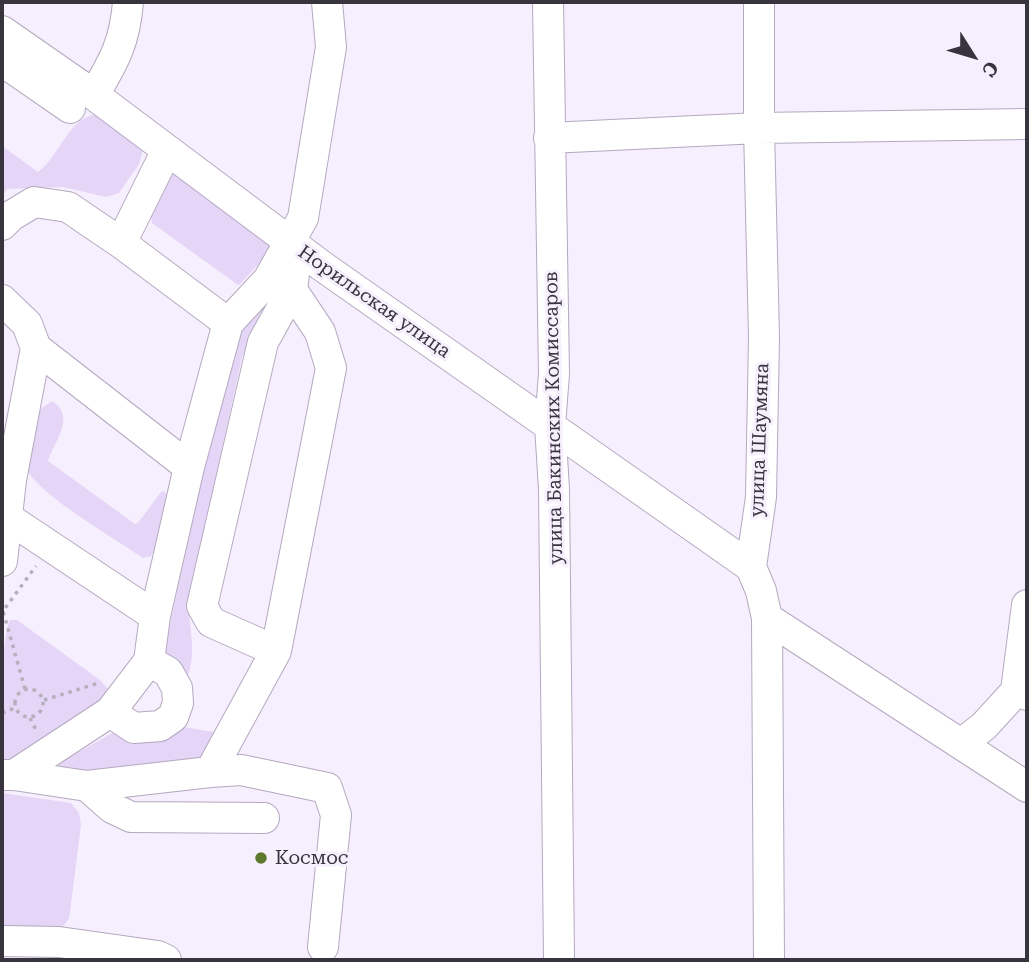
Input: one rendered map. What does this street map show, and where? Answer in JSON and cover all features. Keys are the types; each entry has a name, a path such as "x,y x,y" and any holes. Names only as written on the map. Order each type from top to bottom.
{"street":[{"path":"82,101 115,59 126,29 128,2"},
{"path":"276,651 211,622 202,606 263,342 292,290 294,245 303,218 331,47 327,2"},
{"name":"улица Бакинских Комиссаров","path":"548,2 554,374 550,425 555,489 559,960"},
{"name":"улица Шаумяна","path":"759,2 764,337 761,497 751,567 761,591 767,618 769,960"},
{"name":"Норильская улица","path":"2,39 82,101 167,150 294,245 751,567"},
{"path":"549,138 759,128 1027,124"},
{"path":"121,243 167,150"},
{"path":"2,225 34,202 68,207 228,323"},
{"path":"8,775 110,712 149,661 155,616 189,467 228,323 268,279 294,245"},
{"path":"210,772 276,651 331,368 320,332 292,290"},
{"path":"2,300 27,324 36,348 189,467"},
{"path":"2,561 8,518 6,476 36,348"},
{"path":"8,518 155,616"},
{"path":"961,744 1022,693 1027,605"},
{"path":"767,618 1027,787"},
{"path":"110,712 134,728 160,726 173,717 178,702 177,688 168,672 149,661"},
{"path":"8,775 87,786 241,770 327,788 336,815 323,947"},
{"path":"87,786 112,808 131,817 264,818"},
{"path":"2,942 59,942 158,956 166,960"}],"path":[{"path":"25,689 3,611 38,564"},
{"path":"44,700 106,681"},
{"path":"25,689 37,690 44,700 42,709 30,718 20,714 15,708 16,697 25,689"},
{"path":"2,713 15,708"}],"shaded area":[{"path":"98,114 143,150 139,164 119,193 106,197 63,187 7,189 2,197 2,146 38,172 79,122"},
{"path":"171,170 271,243 262,260 238,285 152,223 150,212"},
{"path":"285,272 242,357 190,589 192,659 186,680 176,676 164,652 204,467 238,337"},
{"path":"52,401 63,414 63,422 48,461 135,524 161,492 164,491 170,499 151,556 143,558 81,518 37,483 28,472 38,415 42,408"},
{"path":"10,620 17,620 100,680 108,689 101,700 15,757 2,761 3,666"},
{"path":"183,727 219,735 202,757 187,764 88,775 58,767 63,761 114,732"},
{"path":"2,793 71,803 79,813 81,825 69,919 60,930 2,929"}],"place":[{"name":"Космос","path":"261,858"}]}
